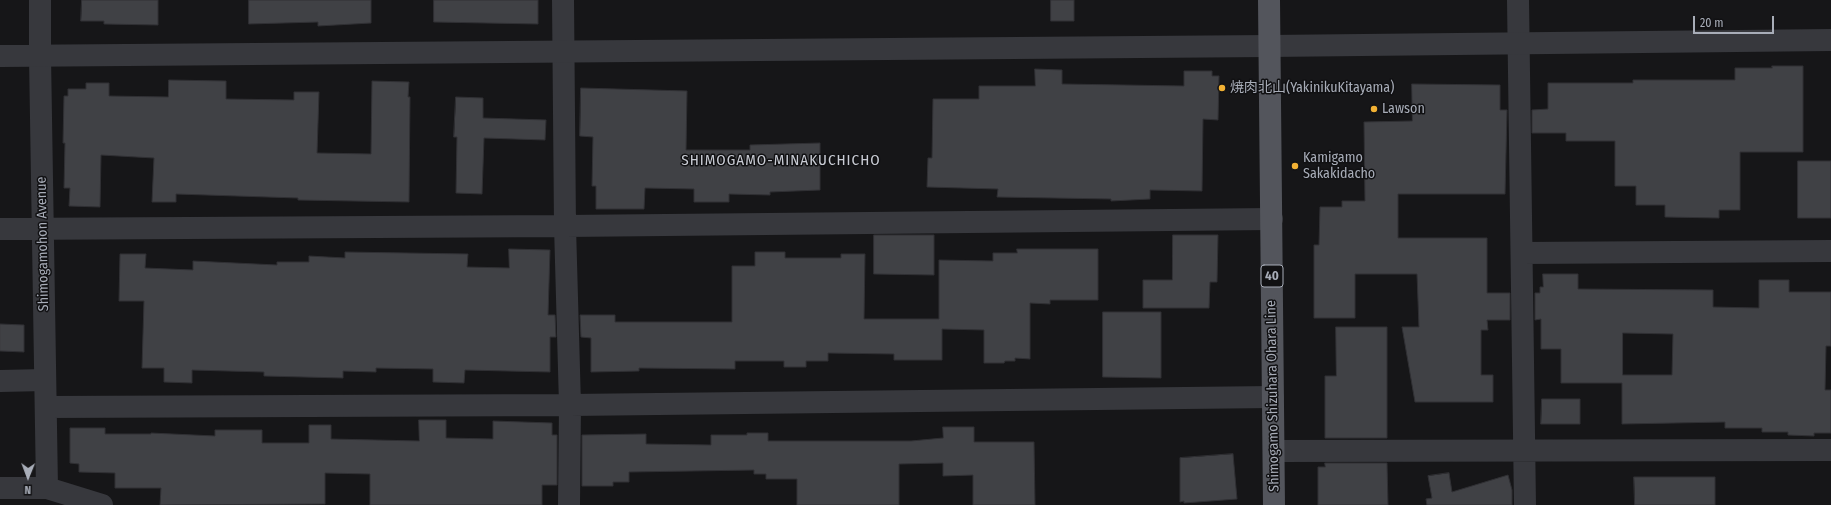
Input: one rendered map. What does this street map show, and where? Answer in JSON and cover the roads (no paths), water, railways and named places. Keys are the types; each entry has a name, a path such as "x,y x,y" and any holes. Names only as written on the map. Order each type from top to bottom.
{"main road":[{"name":"Shimogamo Shizuhara Ohara Line","path":"1269,0 1274,505"}],"street":[{"name":"Shimogamohon Avenue","path":"40,0 47,488"},
{"path":"563,0 565,226 570,405 569,505"},
{"path":"1518,0 1525,505"},
{"path":"0,56 1519,44 1831,40"},
{"path":"0,229 565,226 1272,219"},
{"path":"1522,253 1831,251"},
{"path":"0,381 45,380"},
{"path":"46,407 570,405 1273,397"},
{"path":"1274,451 1831,450"},
{"path":"0,488 47,488 102,505"}],"place":[{"name":"焼肉北山(YakinikuKitayama)","path":"1222,88"},
{"name":"Lawson","path":"1374,109"},
{"name":"Kamigamo Sakakidacho","path":"1295,166"}],"district":[{"name":"SHIMOGAMO-MINAKUCHICHO","path":"781,161"}]}
